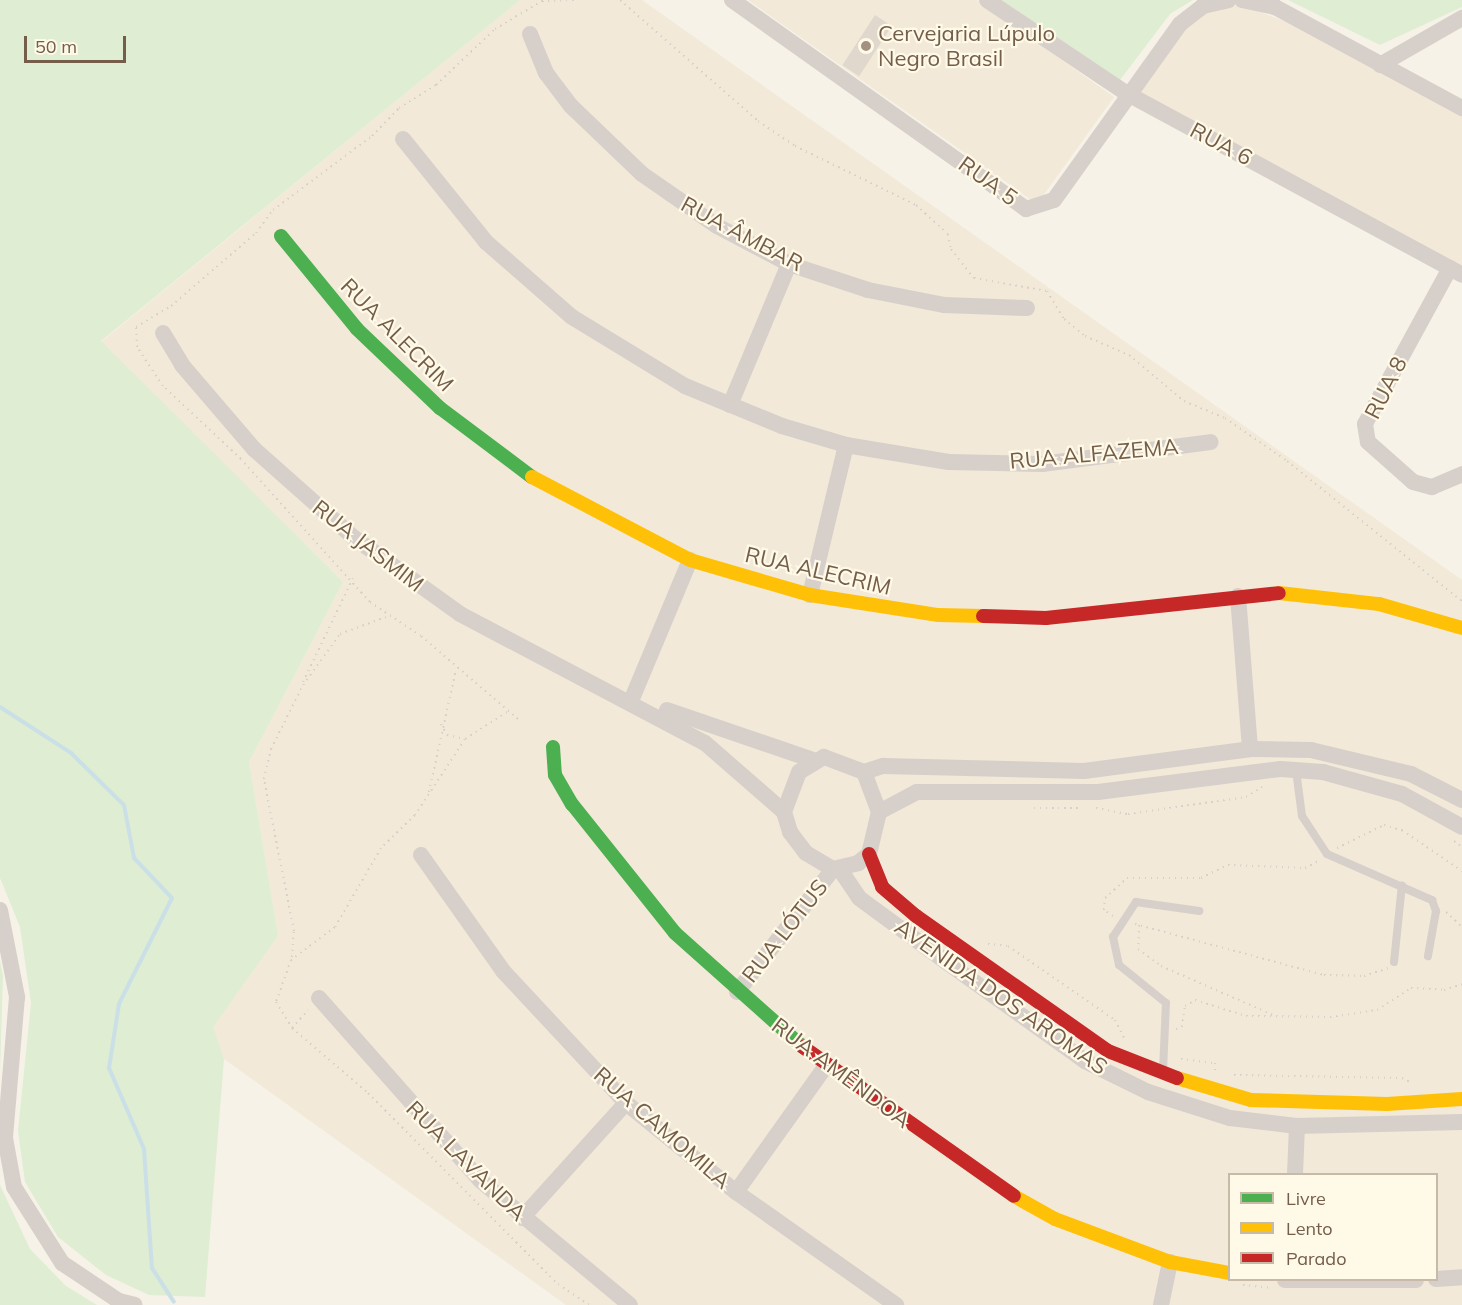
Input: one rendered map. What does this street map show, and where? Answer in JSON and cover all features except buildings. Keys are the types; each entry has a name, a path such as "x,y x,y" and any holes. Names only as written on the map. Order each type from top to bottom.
{"street":[{"name":"RUA 5","path":"732,0 1026,209 1054,200 1126,93 1180,24 1203,6 1228,0"},
{"name":"RUA 6","path":"987,0 1126,93 1456,272"},
{"path":"1242,0 1275,7 1462,108"},
{"path":"1380,65 1462,18"},
{"name":"RUA ÂMBAR","path":"530,34 546,73 571,106 642,174 717,226 789,264 901,297 1027,308"},
{"name":"RUA ALFAZEMA","path":"403,139 486,242 572,317 651,368 730,405 846,445 949,462 1042,464 1211,442"},
{"name":"RUA ALECRIM","path":"281,236 357,329 440,408 530,476 690,560 810,595 992,618 1090,615 1238,596 1331,595 1462,628"},
{"path":"730,405 789,264"},
{"name":"RUA 8","path":"1456,272 1365,424 1368,442 1413,482 1432,487 1462,474"},
{"name":"RUA JASMIM","path":"163,333 182,365 254,449 352,537 460,614 629,698"},
{"path":"810,595 846,445"},
{"path":"629,698 690,560"},
{"path":"1238,596 1250,749"},
{"path":"629,698 813,760 838,758 864,772 879,812 869,854 837,870 806,853 790,832 784,812 792,783 813,760"},
{"path":"629,698 705,743 784,812"},
{"name":"RUA AMÊNDOA","path":"553,747 555,774 591,829 675,933 737,992 825,1066 1034,1208 1088,1234 1170,1262 1228,1273"},
{"path":"864,772 883,766 1084,771 1250,749 1354,757 1411,774 1462,800"},
{"path":"879,812 917,792 1098,792 1249,770 1296,770 1402,794 1462,827"},
{"name":"AVENIDA DOS AROMAS","path":"869,854 882,887 916,916 1108,1051 1163,1075 1251,1100 1387,1104 1462,1098"},
{"name":"RUA CAMOMILA","path":"421,855 503,971 626,1103 736,1192 896,1305"},
{"name":"RUA LÓTUS","path":"737,992 837,870"},
{"name":"AVENIDA DOS AROMAS","path":"837,870 859,898 1085,1061 1187,1106 1297,1126 1462,1122"},
{"path":"0,910 17,997 5,1138 14,1187 62,1263 119,1301 135,1305"},
{"name":"RUA LAVANDA","path":"319,998 422,1120 522,1218 630,1305"},
{"path":"736,1192 825,1066"},
{"path":"522,1218 626,1103"},
{"path":"1295,1173 1297,1126"},
{"path":"1161,1305 1170,1262"},
{"path":"1438,1279 1462,1277"}],"lane":[{"path":"1296,770 1302,816 1328,854 1402,885 1436,906 1428,956"},
{"path":"1394,962 1402,885"},
{"path":"1163,1075 1167,1029 1160,994 1119,965 1113,953 1122,920 1136,902 1199,910"}],"path":[{"path":"518,719 456,669 421,636 387,617 241,459 163,386 137,347 136,327 171,306 256,233 273,210 459,67 495,29 542,1 576,0"},
{"path":"620,0 758,121 795,146 916,205 948,234 951,249 974,278 1047,291 1064,319 1086,336 1129,355 1184,401 1225,418 1287,461 1462,602"},
{"path":"353,578 271,749 264,779 294,931 291,960 276,1002 292,1028 368,1093 558,1284 589,1305"},
{"path":"303,685 340,634 387,617"},
{"path":"429,795 441,724 456,669"},
{"path":"291,960 335,927 381,848 429,795 465,739 480,724 507,712"},
{"path":"441,724 447,735 465,739"},
{"path":"1022,808 1093,807 1128,814 1246,797 1270,785"},
{"path":"1394,962 1385,972 1342,977 1122,920 1104,910 1105,898 1127,878 1201,878 1228,865 1305,868 1360,832 1384,825 1462,871"},
{"path":"1445,835 1462,847"},
{"path":"1436,906 1462,927"},
{"path":"1139,925 1138,949 1161,966 1276,1016"},
{"path":"982,941 1008,946 1115,1020 1126,1043"},
{"path":"1167,1029 1180,1029 1185,1006 1195,1000 1246,1016 1330,1017 1377,1010 1412,988 1444,990 1462,984"},
{"path":"292,1028 319,998"},
{"path":"1165,1058 1215,1063 1219,1075"},
{"path":"1230,1076 1240,1072 1402,1078 1414,1084"}],"shaded area":[{"path":"520,0 642,0 1462,580 1462,1305 566,1305 224,1059 212,1027 278,936 249,762 343,582 101,342"},
{"path":"748,0 977,0 1114,97 1037,204"},
{"path":"1239,4 1289,23 1462,114 1462,267 1132,92 1178,34 1206,12"}],"green space":[{"path":"0,0 520,0 101,341 343,582 249,762 278,936 213,1027 224,1059 205,1297 149,1295 106,1275 58,1237 25,1182 18,1131 31,1003 20,927 0,878"},
{"path":"1001,0 1193,0 1170,14 1120,80"},
{"path":"1288,0 1462,0 1462,7 1380,45"},
{"path":"0,961 3,976 0,1071"},
{"path":"0,1185 30,1249 66,1286 97,1305 0,1305"}],"waterway":[{"path":"0,707 71,753 124,805 134,858 172,898 119,1004 109,1068 144,1149 152,1268 174,1302"}],"traffic: fast":[{"path":"281,236 357,329 440,408 532,477"},
{"path":"553,747 555,775 572,804 675,933 803,1047"}],"traffic: slow":[{"path":"532,477 690,560 810,595 938,615 983,616"},
{"path":"1279,593 1379,604 1462,628"},
{"path":"1177,1078 1251,1100 1387,1104 1462,1099"},
{"path":"1014,1196 1055,1219 1170,1262 1228,1273"}],"traffic: jam":[{"path":"983,616 1046,618 1279,593"},
{"path":"869,854 882,887 916,916 1108,1051 1177,1078"},
{"path":"803,1047 1014,1196"}],"place":[{"name":"Cervejaria Lúpulo Negro Brasil","path":"866,46"}]}
